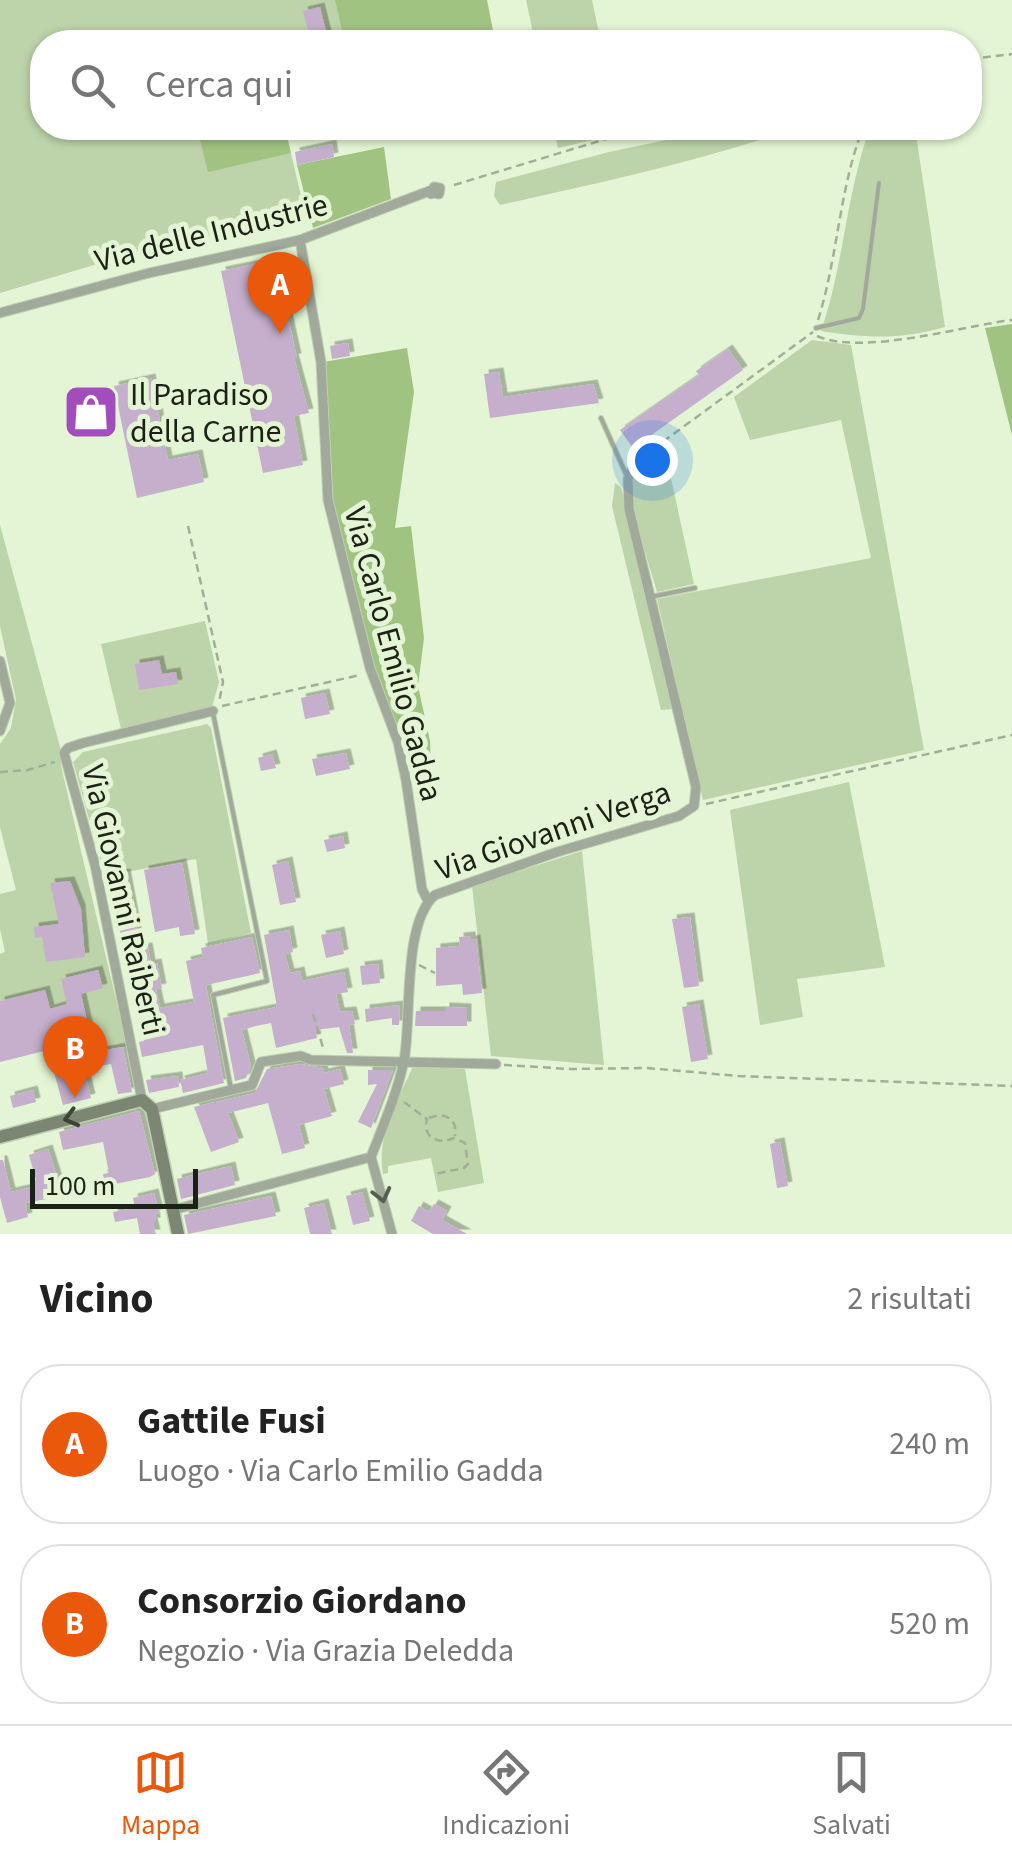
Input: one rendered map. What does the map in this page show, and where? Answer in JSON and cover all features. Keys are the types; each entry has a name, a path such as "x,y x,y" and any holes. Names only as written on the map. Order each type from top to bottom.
{"street":[{"name":"Via delle Industrie","path":"0,313 149,273 300,240 439,190"},
{"name":"Via Carlo Emilio Gadda","path":"300,240 320,362 328,500 372,673 398,742 422,889 428,901"},
{"path":"628,478 634,465"},
{"name":"Via Giovanni Verga","path":"372,1157 404,1060 413,965 420,921 428,901 448,888 679,816 694,806 696,787 630,510 628,478"},
{"path":"0,660 10,703 0,731"},
{"name":"Via Giovanni Raiberti","path":"147,1104 96,865 64,753 68,748 215,709"},
{"path":"0,1137 252,1085 261,1062 300,1056 496,1064"},
{"path":"147,1104 178,1234"},
{"path":"172,1210 372,1157 392,1234"}],"lane":[{"path":"814,330 858,318 863,309 879,183"},
{"path":"601,418 628,478"},
{"path":"650,597 695,588"},
{"name":"Via Giovanni Raiberti","path":"215,709 268,981 213,995 231,1089"}],"path":[{"path":"982,58 1012,54"},
{"path":"439,190 603,140"},
{"path":"634,465 814,330 828,290 858,140"},
{"path":"814,330 832,342 850,343 1012,320"},
{"path":"188,526 223,682 215,709 372,673"},
{"path":"694,806 1012,734"},
{"path":"0,772 66,763"},
{"path":"413,965 435,974"},
{"path":"313,1014 326,1060"},
{"path":"496,1064 1012,1086"},
{"path":"394,1095 427,1119"},
{"path":"427,1119 438,1115 449,1118 456,1126 454,1138"},
{"path":"427,1119 426,1129 433,1139 442,1142 454,1138 465,1143 468,1164 435,1174"}],"green space":[{"path":"0,0 475,0 481,26 464,30 30,30 30,140 288,140 307,221 168,243 0,293"},
{"path":"335,0 487,0 493,30 342,30"},
{"path":"526,0 592,0 598,30 532,30"},
{"path":"200,140 288,140 291,153 208,172"},
{"path":"556,140 593,140 558,148"},
{"path":"666,140 760,140 500,205 494,196 496,182"},
{"path":"866,140 917,140 945,327 883,336 821,331"},
{"path":"384,147 391,199 313,228 297,165"},
{"path":"1012,324 1012,435 985,328"},
{"path":"812,340 851,345 924,750 703,800 657,599 871,558 841,420 750,440 734,397"},
{"path":"407,348 414,392 395,528 411,526 424,638 418,686 430,741 431,767 412,776 375,668 332,496 323,362"},
{"path":"664,446 694,584 657,592 636,516 633,485 640,466"},
{"path":"615,483 621,487 672,709 661,710 612,506"},
{"path":"0,525 60,747 61,766 127,1046 94,1052 82,1001 50,1009 45,991 0,1001 0,954 5,952 0,929 0,894 16,890 0,827 0,744 11,728 16,700 0,626"},
{"path":"205,621 219,682 210,714 122,733 101,644"},
{"path":"207,724 211,728 251,933 208,944 196,859 105,876 73,762 83,752"},
{"path":"849,782 885,967 797,979 803,1017 760,1025 730,810"},
{"path":"582,851 604,1065 491,1056 472,886"},
{"path":"413,1066 465,1069 484,1183 438,1192 431,1158 388,1166 388,1173 383,1174 385,1132"}],"building":[{"path":"320,7 326,30 308,30 303,11"},
{"path":"332,144 334,157 297,165 295,152"},
{"path":"280,259 294,358 309,413 294,416 303,465 263,473 221,271"},
{"path":"348,343 350,356 332,359 330,346"},
{"path":"728,349 743,370 633,448 620,430 699,375 696,371"},
{"path":"499,372 503,397 593,384 599,403 490,418 484,374"},
{"path":"151,378 168,460 198,454 204,482 137,498 114,386"},
{"name":"Il Paradiso della Carne","path":"97,397 103,424 86,427 80,400"},
{"path":"159,660 162,674 176,672 178,684 139,690 135,664"},
{"path":"325,693 330,714 305,719 301,698"},
{"path":"346,753 350,769 316,776 312,759"},
{"path":"272,754 276,768 261,771 258,758"},
{"path":"343,836 345,848 327,852 324,840"},
{"path":"288,861 296,902 280,905 272,865"},
{"path":"182,863 195,934 180,936 179,927 155,932 144,870"},
{"path":"126,873 140,948 148,947 151,964 157,963 162,988 156,989 160,1008 194,1002 186,961 203,957 201,948 252,937 260,973 206,985 224,1083 183,1093 180,1080 208,1073 203,1045 142,1057 139,1042 144,1041 138,1009 146,1007 139,966 135,966 132,952 124,953 109,876"},
{"path":"70,881 81,909 85,957 46,962 42,937 35,938 34,927 59,924 50,883"},
{"path":"690,917 699,986 684,988 672,919"},
{"path":"289,930 293,952 285,954 290,973 300,971 302,981 344,972 348,992 336,994 340,1012 352,1011 355,1024 349,1025 353,1053 347,1053 339,1027 315,1030 317,1038 276,1048 271,1023 256,1026 242,1030 251,1066 246,1078 235,1081 223,1018 277,1007 264,935"},
{"path":"340,931 344,954 326,958 321,935"},
{"path":"471,936 471,940 476,939 482,993 463,995 462,984 436,986 436,948 460,946 459,937"},
{"path":"378,964 380,983 362,985 360,966"},
{"path":"98,970 103,988 81,994 94,1052 123,1047 132,1092 118,1094 111,1064 84,1069 91,1098 63,1105 48,1050 0,1062 0,1001 45,990 50,1009 67,1004 61,979"},
{"path":"699,1004 708,1059 691,1062 682,1007"},
{"path":"400,1005 399,1025 392,1025 392,1018 366,1022 365,1009"},
{"path":"445,1007 467,1008 467,1026 415,1026 416,1011 445,1011"},
{"path":"300,1064 323,1068 324,1073 340,1069 344,1084 324,1089 332,1116 299,1125 305,1148 282,1154 268,1103 228,1113 239,1142 211,1152 194,1107 255,1093 267,1069"},
{"path":"368,1070 393,1070 371,1128 358,1122 377,1084 368,1085"},
{"path":"178,1076 179,1087 149,1093 146,1080"},
{"path":"33,1090 36,1102 13,1108 10,1096"},
{"path":"139,1111 155,1174 150,1177 105,1186 103,1174 109,1173 103,1142 63,1150 59,1132"},
{"path":"780,1142 788,1186 777,1188 770,1144"},
{"path":"48,1149 63,1196 25,1203 28,1217 7,1223 0,1197 0,1160 11,1192 33,1187 32,1181 36,1180 29,1155"},
{"path":"231,1166 235,1185 181,1199 177,1179"},
{"path":"362,1192 370,1221 353,1225 346,1196"},
{"path":"154,1193 159,1213 153,1222 156,1234 140,1234 137,1218 115,1222 113,1212 135,1208 133,1198"},
{"path":"271,1196 276,1216 188,1234 184,1215"},
{"path":"324,1203 332,1234 310,1234 304,1208"},
{"path":"434,1204 447,1211 442,1220 467,1234 433,1234 411,1221 419,1206 429,1212"}],"place":[{"name":"Gattile Fusi","path":"280,334"},
{"name":"Il Paradiso della Carne","path":"91,412"},
{"name":"Consorzio Giordano","path":"75,1098"}]}
